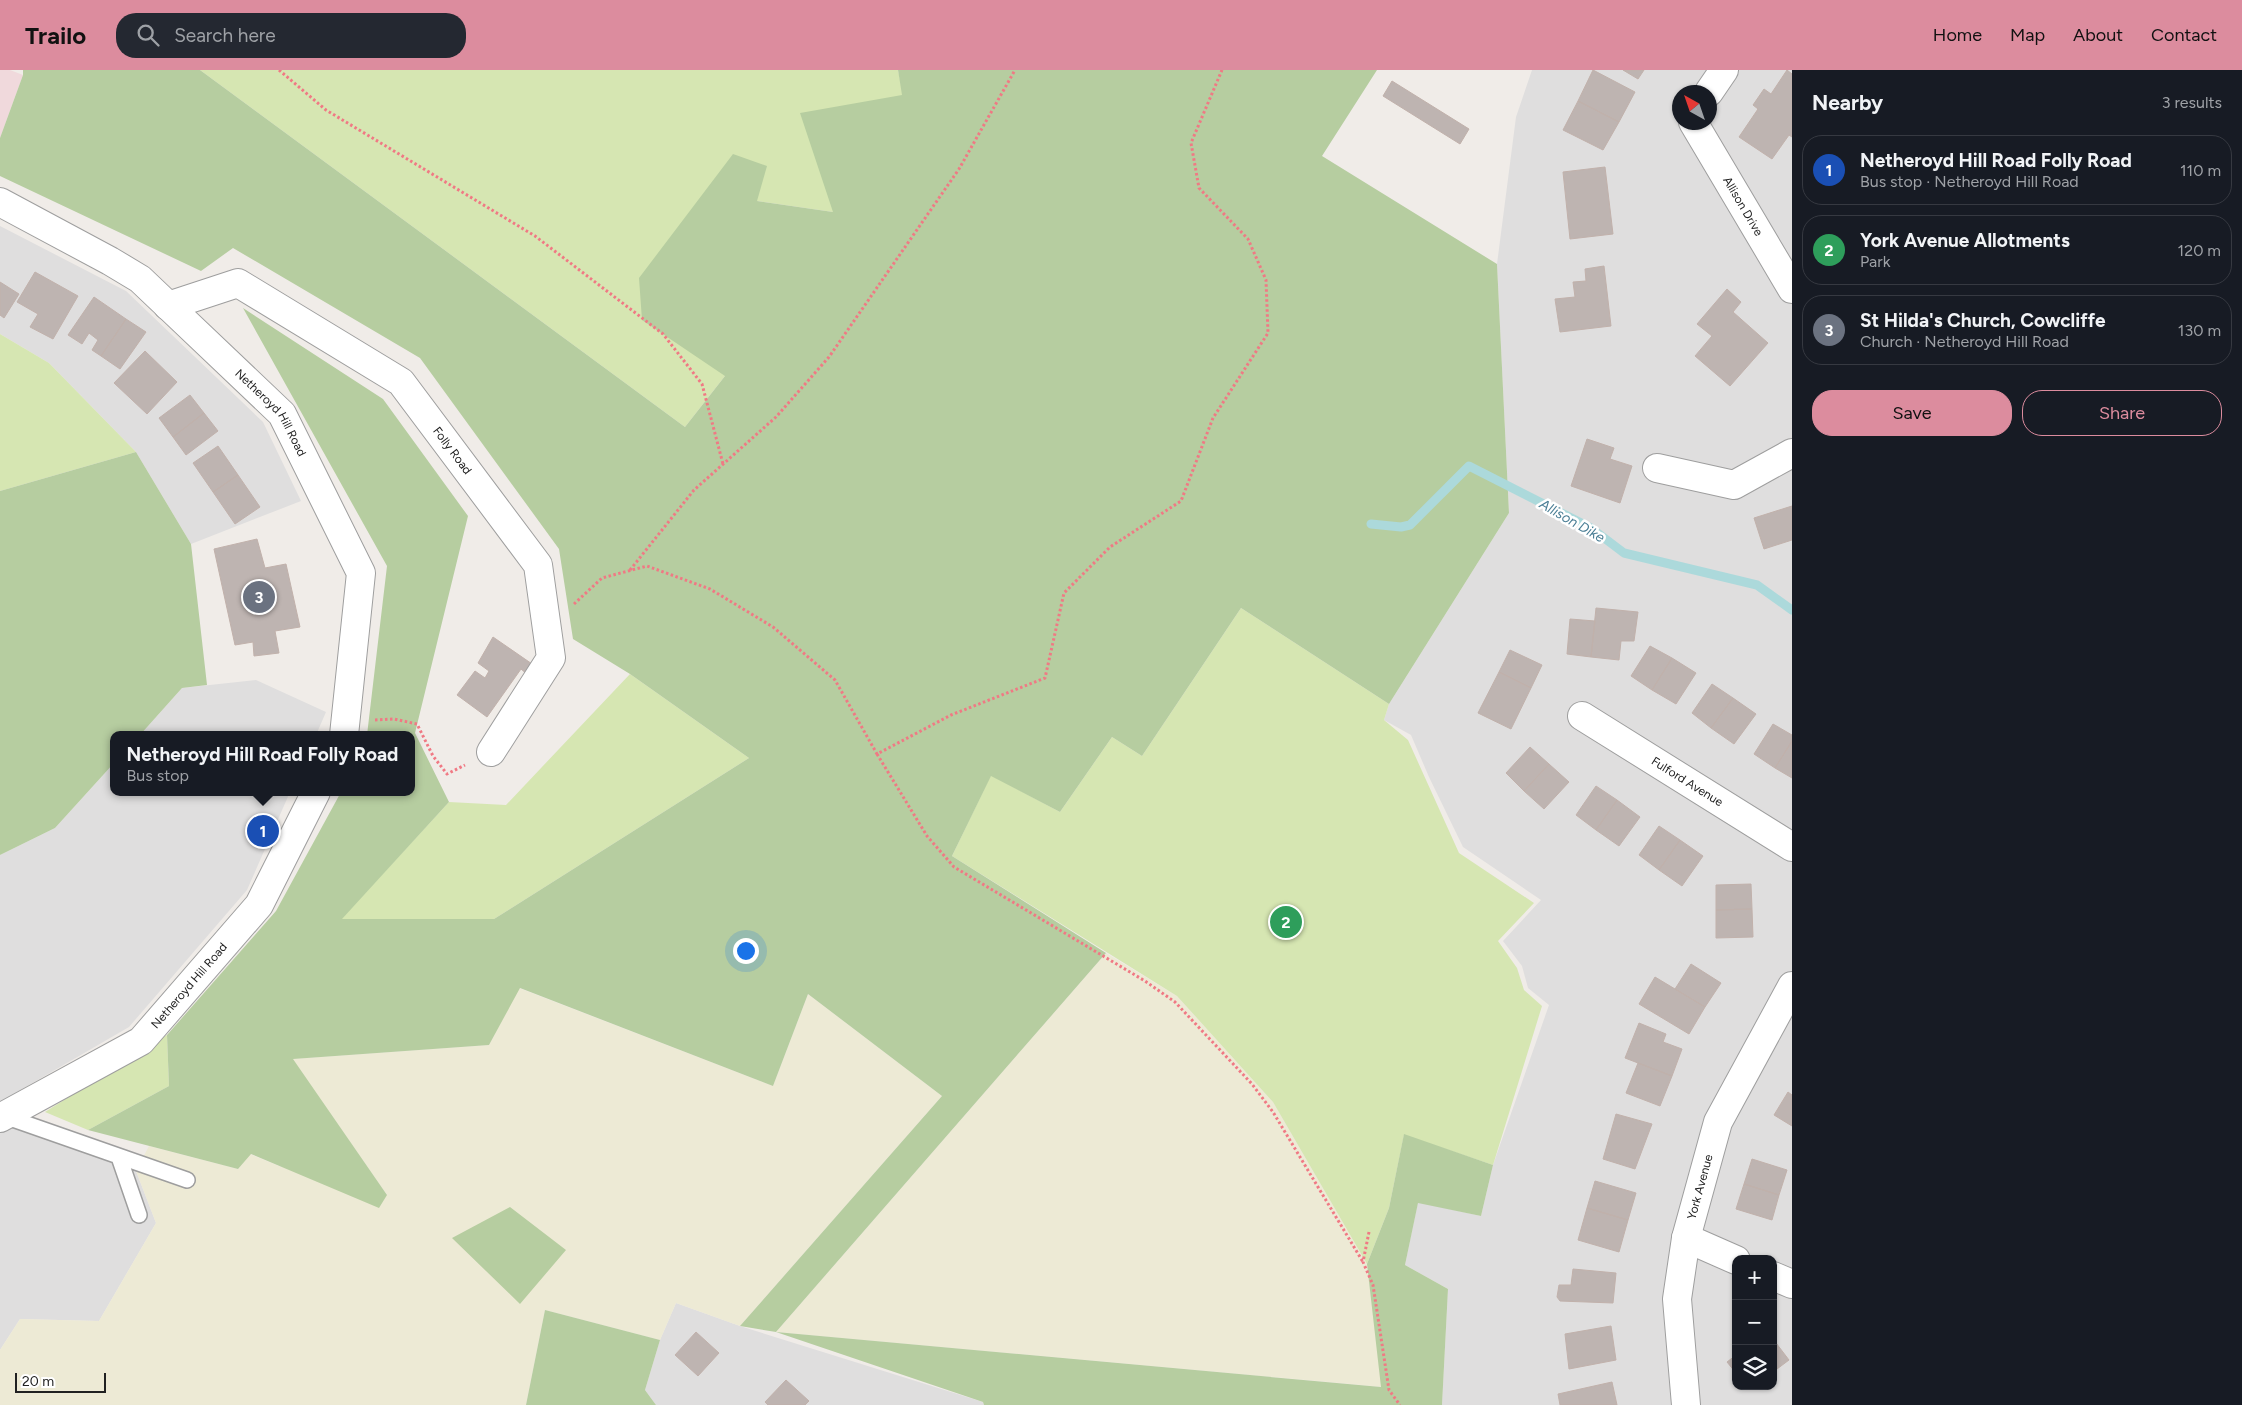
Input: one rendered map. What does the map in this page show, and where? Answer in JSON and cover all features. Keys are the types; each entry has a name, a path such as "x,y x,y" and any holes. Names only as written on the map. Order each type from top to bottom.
{"street":[{"path":"1714,85 1724,70"},
{"name":"Allison Drive","path":"1697,130 1792,289"},
{"name":"Netheroyd Hill Road","path":"0,202 140,279 282,414 362,573 345,727"},
{"name":"Folly Road","path":"168,306 238,283 401,382 538,565 551,658 491,752"},
{"path":"1657,468 1734,485 1792,453"},
{"name":"Fulford Avenue","path":"1582,716 1792,847"},
{"name":"Netheroyd Hill Road","path":"2,1117 141,1041 259,905 314,796"},
{"name":"York Avenue","path":"1686,1405 1676,1299 1686,1238 1718,1122 1792,986"},
{"path":"1686,1238 1732,1258"},
{"path":"1777,1278 1792,1284"}],"lane":[{"path":"2,1117 187,1180"},
{"path":"119,1157 139,1214"}],"path":[{"path":"279,70 326,110 535,236 662,334 702,384 723,464"},
{"path":"630,571 694,490 776,417 829,357 958,169 1015,70"},
{"path":"877,754 951,715 1045,678 1064,593 1110,547 1181,501 1212,418 1268,333 1266,280 1248,239 1199,188 1191,143 1222,70"},
{"path":"547,628 602,578 647,566 710,589 773,627 835,680 927,836 954,867 1145,980 1175,1002 1252,1084 1273,1112 1363,1262 1373,1285 1390,1390 1400,1405"},
{"path":"345,727 394,719 418,724 433,756 447,774 491,752"},
{"path":"1363,1262 1369,1232"}],"shaded area":[{"path":"0,70 10,70 23,75 0,138"},
{"path":"1532,70 1792,70 1792,1405 1442,1405 1448,1289 1405,1265 1418,1202 1481,1216 1493,1165 1549,1005 1528,988 1522,966 1503,941 1541,900 1463,847 1411,735 1384,720 1389,704 1509,513 1497,264 1516,117"},
{"path":"0,226 126,291 263,422 301,501 191,544 136,452 49,363 0,334"},
{"path":"256,680 326,712 318,731 144,731 182,688"},
{"path":"110,767 110,796 288,796 247,890 129,1027 17,1092 37,1134 136,1171 156,1223 99,1321 20,1319 0,1350 0,855 55,828"},
{"path":"1106,953 1177,996 1273,1102 1367,1264 1382,1387 776,1332"},
{"path":"519,988 773,1086 808,994 942,1096 740,1326 676,1303 660,1340 545,1310 526,1405 0,1405 0,1350 20,1319 99,1321 156,1223 136,1171 149,1146 238,1169 250,1154 279,1166 387,1195 292,1059 489,1045"},
{"path":"676,1303 740,1326 983,1402 984,1405 656,1405 645,1390 660,1340"}],"green space":[{"path":"23,70 200,70 685,427 725,376 642,320 639,278 733,154 767,166 757,201 833,212 800,113 902,95 898,70 1377,70 1322,156 1497,264 1509,513 1389,704 1241,608 1142,756 1112,737 1060,812 991,776 952,856 1106,953 776,1332 740,1326 942,1096 808,994 773,1086 520,988 489,1045 293,1059 387,1195 379,1208 251,1154 238,1169 88,1130 169,1086 167,1035 276,911 339,796 415,796 415,733 449,802 342,919 494,919 749,758 630,674 573,639 559,549 420,358 233,248 201,271 0,176 0,138 23,75"},
{"path":"200,70 898,70 903,95 833,212 757,201 733,154 725,376 685,427"},
{"path":"243,308 383,399 468,516 415,733 415,731 367,731 387,566"},
{"path":"0,334 49,363 136,452 0,491"},
{"path":"136,452 191,544 207,685 182,688 144,731 110,731 110,767 55,828 0,855 0,491"},
{"path":"1241,608 1389,704 1384,720 1408,740 1459,853 1534,903 1498,941 1517,968 1524,990 1542,1006 1493,1165 1404,1135 1389,1208 1367,1264 1273,1102 1177,996 952,856 991,775 1060,812 1112,737 1142,756"},
{"path":"630,674 749,758 494,919 341,919 449,802 506,805"},
{"path":"167,1035 169,1086 88,1130 45,1112"},
{"path":"1404,1134 1493,1165 1481,1216 1418,1203 1405,1265 1448,1289 1442,1405 984,1405 983,1402 776,1332 1381,1387 1367,1264 1389,1208"},
{"path":"510,1207 566,1250 520,1304 452,1238"},
{"path":"545,1310 660,1340 645,1390 656,1405 526,1405"}],"building":[{"path":"1593,70 1635,92 1619,122 1578,101"},
{"path":"1623,70 1644,70 1638,79"},
{"path":"1787,70 1792,74 1792,137 1789,135 1772,159 1739,137 1758,109 1753,105 1764,89 1771,94"},
{"path":"1392,81 1469,129 1460,144 1383,96"},
{"path":"1578,101 1619,122 1603,150 1563,130"},
{"path":"1605,167 1613,234 1570,239 1563,172"},
{"path":"1604,266 1611,326 1560,332 1555,299 1575,297 1573,282 1586,281 1585,269"},
{"path":"35,272 78,296 53,339 30,327 38,314 17,302"},
{"path":"0,282 19,294 4,318 0,315"},
{"path":"1727,289 1741,302 1733,312 1768,343 1730,386 1695,356 1712,336 1697,324"},
{"path":"94,297 126,319 101,356 92,350 98,340 89,333 82,344 68,335"},
{"path":"126,319 146,332 120,369 101,356"},
{"path":"145,351 177,382 147,414 114,383"},
{"path":"190,395 204,413 173,437 159,418"},
{"path":"204,413 218,431 186,455 173,437"},
{"path":"1587,439 1614,448 1610,459 1632,466 1620,503 1571,486"},
{"path":"218,446 238,475 213,492 193,463"},
{"path":"238,475 260,507 235,524 213,492"},
{"path":"1792,506 1792,540 1764,549 1754,518"},
{"path":"257,539 265,568 286,564 300,627 275,631 279,653 254,656 253,642 235,645 214,549"},
{"path":"1596,608 1638,612 1634,641 1621,641 1619,660 1591,657"},
{"path":"1570,619 1595,621 1591,657 1567,654"},
{"path":"493,637 535,666 528,675 521,669 487,717 457,695 475,671 485,678 489,671 478,663"},
{"path":"1650,646 1672,658 1652,690 1631,676"},
{"path":"1510,650 1542,665 1531,688 1499,672"},
{"path":"1672,658 1696,673 1676,704 1652,690"},
{"path":"1499,672 1531,688 1511,729 1478,713"},
{"path":"1712,684 1733,698 1711,728 1692,713"},
{"path":"1733,698 1756,714 1734,744 1711,728"},
{"path":"1773,724 1792,735 1792,741 1775,768 1754,754"},
{"path":"1792,741 1792,778 1775,768"},
{"path":"1530,747 1549,764 1524,791 1506,773"},
{"path":"1549,764 1569,782 1544,809 1524,791"},
{"path":"1596,786 1617,800 1596,830 1576,815"},
{"path":"1617,800 1640,817 1619,846 1596,830"},
{"path":"1659,826 1680,840 1659,870 1639,855"},
{"path":"1680,840 1703,856 1682,886 1659,870"},
{"path":"1751,884 1752,909 1716,910 1716,885"},
{"path":"1752,909 1753,937 1716,938 1716,910"},
{"path":"1691,964 1721,983 1705,1007 1675,989"},
{"path":"1655,977 1705,1007 1689,1034 1639,1004"},
{"path":"1639,1023 1666,1034 1663,1042 1682,1049 1672,1076 1625,1058"},
{"path":"1638,1063 1672,1076 1660,1106 1626,1093"},
{"path":"1788,1092 1792,1095 1792,1126 1774,1115"},
{"path":"1616,1114 1652,1124 1635,1169 1603,1159"},
{"path":"1752,1159 1787,1170 1779,1195 1744,1184"},
{"path":"1595,1181 1636,1193 1628,1220 1587,1208"},
{"path":"1744,1184 1779,1195 1772,1220 1736,1209"},
{"path":"1587,1208 1628,1220 1619,1252 1578,1240"},
{"path":"1573,1269 1616,1273 1613,1303 1560,1301 1557,1297 1559,1285 1571,1285"},
{"path":"1611,1326 1616,1360 1569,1369 1565,1334"},
{"path":"696,1332 719,1353 698,1376 675,1355"},
{"path":"1777,1344 1789,1360 1777,1369"},
{"path":"1732,1358 1732,1368 1727,1362"},
{"path":"786,1380 809,1401 805,1405 768,1405 765,1402"},
{"path":"1612,1382 1617,1405 1560,1405 1558,1394"}],"waterway":[{"name":"Allison Dike","path":"1371,524 1401,527 1410,525 1469,466 1591,528 1624,553 1757,585 1792,610"}],"place":[{"name":"St Hilda's Church, Cowcliffe","path":"259,597"},
{"name":"Netheroyd Hill Road Folly Road","path":"263,831"},
{"name":"York Avenue Allotments","path":"1286,922"}]}
